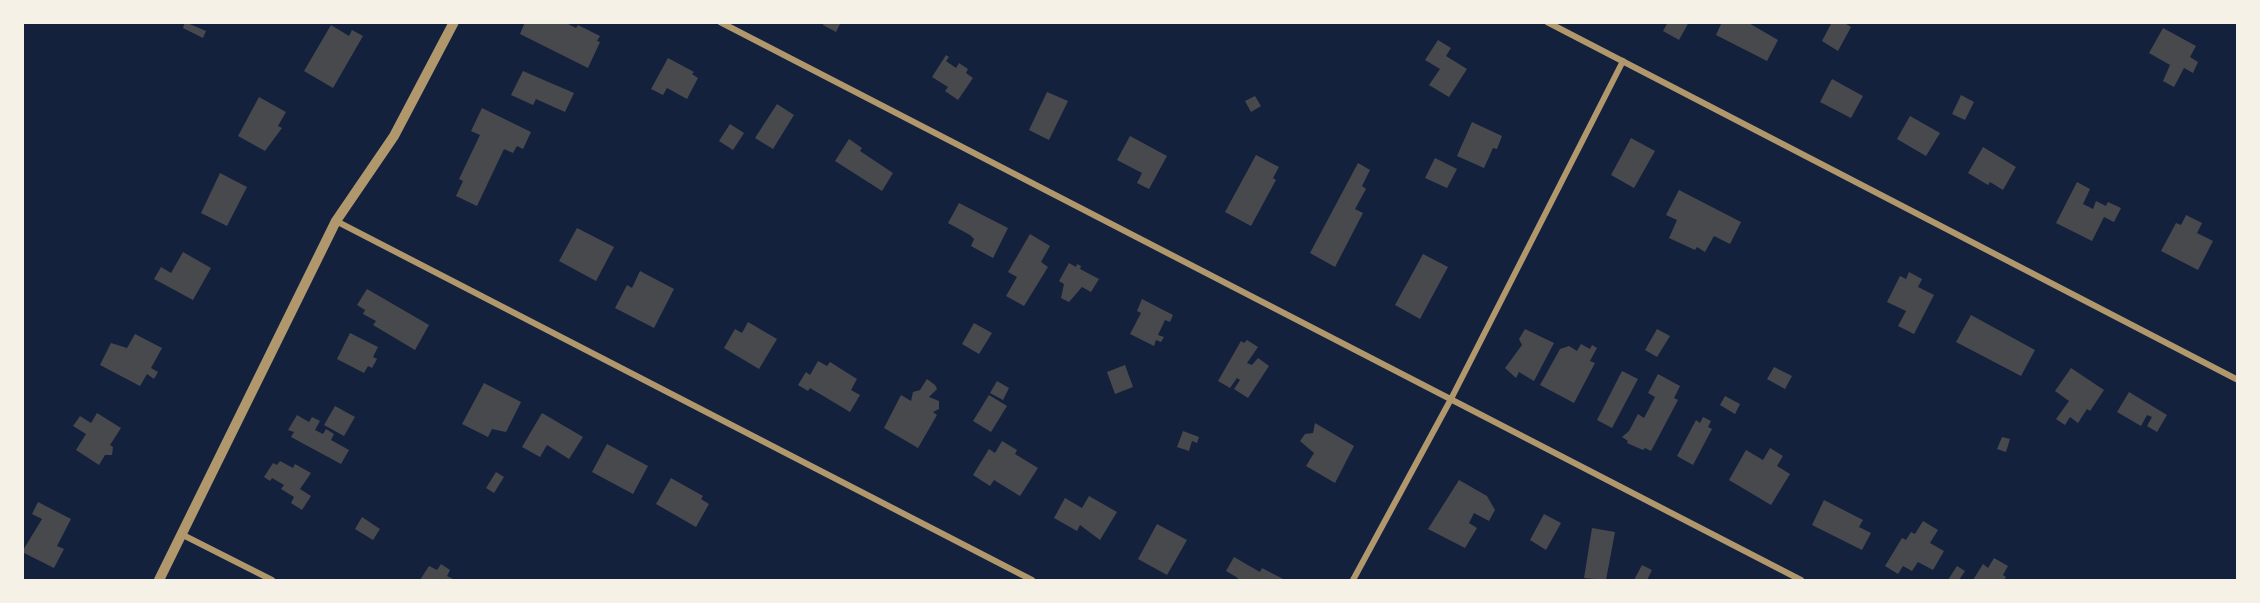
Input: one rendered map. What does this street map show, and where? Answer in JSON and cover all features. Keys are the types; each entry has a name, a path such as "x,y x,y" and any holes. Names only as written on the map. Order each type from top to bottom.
{"street":[{"path":"159,580 336,221 394,136 454,22"},
{"path":"720,22 1801,580"},
{"path":"1547,22 2238,380"},
{"path":"1353,580 1451,399 1623,61"},
{"path":"336,221 1032,580"},
{"path":"183,535 272,580"}],"building":[{"path":"185,22 206,31 203,38 183,28"},
{"path":"525,22 564,22 576,28 578,25 600,36 597,41 600,42 588,68 520,34"},
{"path":"824,22 841,22 836,32 823,25"},
{"path":"1668,22 1689,22 1679,40 1663,31"},
{"path":"1722,22 1747,22 1778,40 1767,61 1716,35"},
{"path":"1832,22 1843,22 1851,27 1838,51 1822,41"},
{"path":"331,25 349,36 352,30 363,36 333,88 304,71"},
{"path":"2163,28 2196,46 2190,57 2198,62 2193,73 2184,68 2174,87 2163,81 2170,65 2149,53"},
{"path":"1438,40 1451,48 1446,56 1467,69 1449,97 1429,85 1440,69 1425,60"},
{"path":"946,55 949,57 946,61 956,68 959,63 968,69 966,73 973,78 958,100 945,91 948,87 932,77"},
{"path":"668,58 694,72 692,74 698,78 687,99 667,88 663,95 651,89"},
{"path":"523,71 574,93 565,112 536,99 533,105 511,95"},
{"path":"1832,79 1863,96 1851,118 1820,102"},
{"path":"1047,92 1068,101 1049,140 1029,130"},
{"path":"1961,95 1974,102 1965,120 1952,114"},
{"path":"1255,96 1261,106 1251,112 1245,101"},
{"path":"259,97 286,112 278,126 282,128 265,151 238,136"},
{"path":"777,104 794,115 773,149 755,138"},
{"path":"482,108 531,132 523,149 517,146 513,153 504,149 477,206 456,196 463,181 459,179 480,135 471,131"},
{"path":"1910,116 1940,133 1926,156 1897,139"},
{"path":"1472,122 1502,136 1497,149 1493,148 1484,168 1457,156"},
{"path":"730,124 744,133 733,150 719,141"},
{"path":"1130,136 1167,156 1149,189 1137,183 1142,173 1117,160"},
{"path":"1631,138 1655,151 1634,188 1611,175"},
{"path":"849,139 862,148 860,151 893,173 882,191 835,161"},
{"path":"1983,147 2016,167 2003,190 1990,182 1988,185 1968,173"},
{"path":"1256,155 1279,167 1273,178 1276,180 1251,226 1225,212"},
{"path":"1435,158 1457,169 1447,188 1425,178"},
{"path":"1358,163 1370,170 1362,186 1366,189 1355,209 1363,213 1335,267 1310,253"},
{"path":"220,173 247,187 227,226 201,213"},
{"path":"2077,182 2090,189 2083,204 2093,209 2096,201 2106,206 2108,202 2121,208 2114,222 2104,217 2092,241 2056,223"},
{"path":"1679,190 1741,222 1730,244 1714,236 1705,252 1669,238 1677,220 1666,215"},
{"path":"959,203 1008,228 993,258 971,246 974,239 970,235 948,223"},
{"path":"2186,215 2202,223 2197,233 2213,241 2198,270 2161,251 2176,223 2181,225"},
{"path":"577,228 614,247 596,281 559,261"},
{"path":"1030,234 1050,246 1041,262 1048,267 1024,306 1006,296 1017,277 1008,272"},
{"path":"183,252 211,268 193,300 154,279 161,267 171,273"},
{"path":"1423,254 1448,267 1420,319 1395,305"},
{"path":"1069,263 1076,267 1077,264 1081,266 1080,269 1099,279 1091,292 1082,287 1069,302 1061,298 1064,284 1059,281"},
{"path":"640,271 674,289 654,328 615,308 627,285 632,288"},
{"path":"1909,272 1922,279 1918,287 1934,295 1914,334 1898,326 1906,311 1887,302 1900,276 1906,279"},
{"path":"367,289 429,325 415,350 373,325 376,321 363,314 365,310 357,305"},
{"path":"1142,299 1173,315 1170,322 1165,320 1158,335 1164,337 1161,342 1156,340 1154,346 1130,334 1141,313 1137,311"},
{"path":"1971,315 2035,350 2021,376 1956,342"},
{"path":"748,322 777,339 759,369 724,348 735,329 742,333"},
{"path":"974,323 992,333 979,354 962,344"},
{"path":"1525,329 1554,343 1534,381 1519,372 1516,378 1505,368 1522,345 1519,339"},
{"path":"1657,329 1670,336 1657,357 1645,350"},
{"path":"350,333 378,347 373,357 377,359 372,368 368,366 364,373 337,359"},
{"path":"135,334 162,348 151,368 158,372 154,379 147,374 140,386 100,365 111,343 127,348"},
{"path":"1247,340 1258,347 1247,363 1252,365 1258,358 1269,366 1248,398 1234,389 1240,380 1237,378 1230,388 1218,381 1241,341 1244,343"},
{"path":"1581,344 1590,349 1592,345 1597,348 1590,361 1595,363 1574,403 1540,385 1560,349 1569,346 1577,351"},
{"path":"818,361 827,366 830,362 857,379 851,390 860,395 850,412 810,388 808,391 798,385 806,372 810,375"},
{"path":"1125,365 1133,387 1115,394 1107,372"},
{"path":"1774,367 1792,376 1785,389 1767,379"},
{"path":"2071,368 2104,390 2090,411 2087,409 2078,423 2070,417 2065,425 2056,419 2069,401 2055,391"},
{"path":"1622,371 1638,379 1612,428 1597,420"},
{"path":"1658,374 1680,386 1674,398 1678,400 1651,451 1645,448 1643,450 1627,443 1628,441 1622,437 1629,431 1638,414 1644,418 1655,397 1648,393"},
{"path":"927,379 937,389 929,397 939,401 939,409 933,412 937,415 918,448 884,428 901,395 911,401 913,392 920,390"},
{"path":"997,381 1009,388 1003,400 990,393"},
{"path":"484,383 521,402 506,432 492,429 488,437 462,424"},
{"path":"2129,392 2167,415 2157,432 2147,426 2152,417 2147,415 2141,426 2117,412"},
{"path":"989,395 1007,406 991,432 973,421"},
{"path":"1725,396 1740,404 1735,414 1720,405"},
{"path":"335,406 355,417 344,436 324,425"},
{"path":"97,413 121,428 110,445 113,447 112,455 105,455 99,465 76,450 86,434 73,426 80,416 91,423"},
{"path":"542,413 583,437 569,459 547,445 540,457 522,447"},
{"path":"297,415 309,422 312,417 320,421 315,430 323,434 326,429 334,434 331,440 349,450 341,464 291,437 294,432 288,430"},
{"path":"1703,417 1711,421 1708,427 1712,429 1693,465 1677,456 1696,420 1700,423"},
{"path":"1315,423 1354,446 1335,483 1306,466 1314,453 1300,441 1305,434 1313,433"},
{"path":"1183,431 1199,437 1197,443 1192,441 1189,451 1177,447"},
{"path":"2002,437 2010,439 2006,452 1997,449"},
{"path":"1002,441 1017,450 1015,454 1038,468 1020,496 994,480 990,486 973,475 989,449 995,453"},
{"path":"607,444 648,466 633,494 592,472"},
{"path":"1770,448 1783,456 1777,466 1790,474 1771,505 1729,480 1746,450 1763,460"},
{"path":"280,461 293,468 295,464 311,473 300,489 311,496 302,510 291,503 294,497 281,489 284,485 272,478 270,481 264,477 273,463 277,465"},
{"path":"496,472 504,477 494,493 486,488"},
{"path":"671,478 703,496 701,499 709,504 696,527 656,504"},
{"path":"1459,480 1487,496 1495,510 1489,521 1474,513 1469,523 1477,528 1465,548 1428,529"},
{"path":"1089,496 1117,512 1100,540 1080,525 1077,531 1054,518 1065,498 1082,508"},
{"path":"1824,500 1863,520 1859,527 1871,533 1862,550 1812,525"},
{"path":"38,502 71,519 57,546 64,549 54,568 22,552 42,519 32,514"},
{"path":"1544,514 1561,523 1546,550 1530,540"},
{"path":"362,517 380,529 373,540 355,529"},
{"path":"1923,521 1938,530 1930,543 1944,551 1933,570 1918,562 1912,571 1903,566 1898,574 1885,566 1902,538 1906,540 1911,532 1915,534"},
{"path":"1157,524 1187,540 1167,575 1138,559"},
{"path":"1592,528 1615,532 1606,580 1584,578"},
{"path":"1234,557 1260,572 1262,568 1285,580 1237,580 1238,578 1226,571"},
{"path":"1994,558 2008,566 2003,575 2006,577 2004,580 1973,580 1983,564 1988,568"},
{"path":"441,564 450,570 447,576 455,580 420,580 429,566 437,570"},
{"path":"1642,565 1652,570 1647,580 1634,580"},
{"path":"1957,566 1965,571 1959,580 1948,580"}]}
